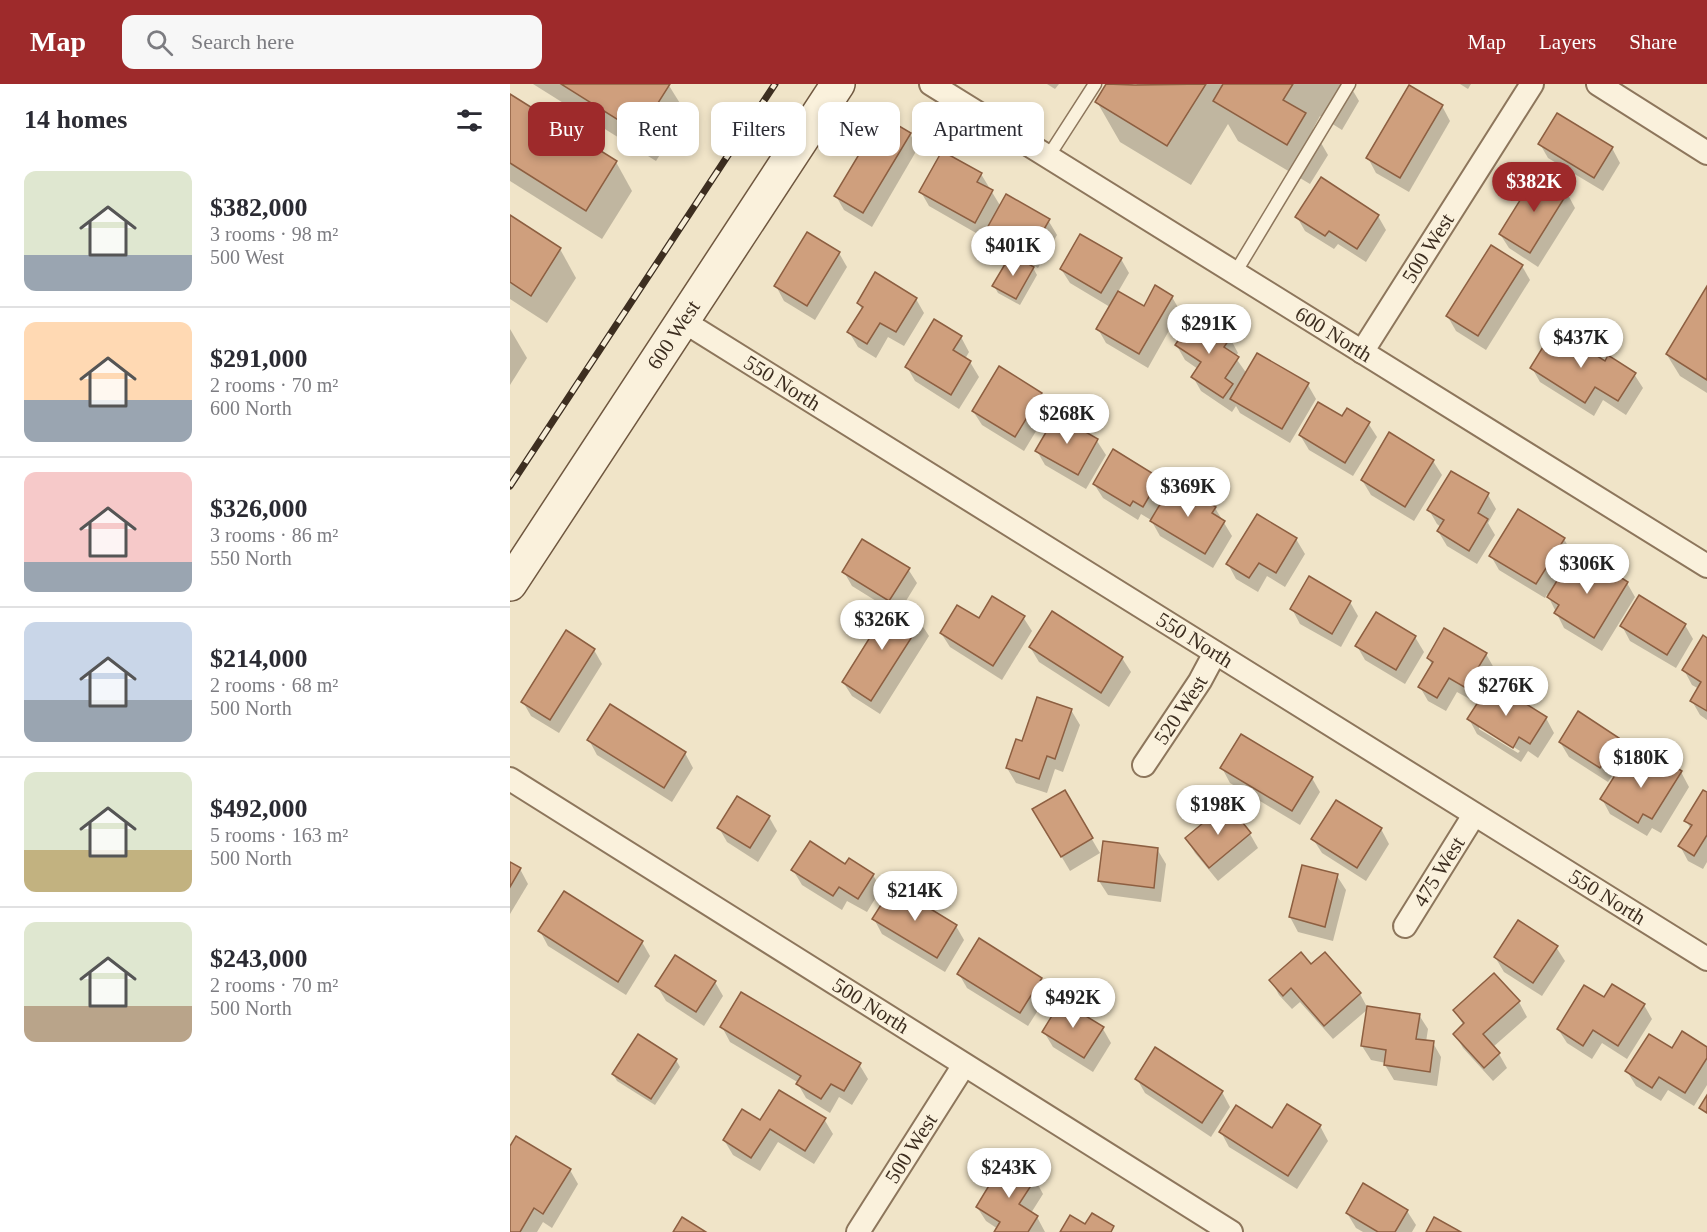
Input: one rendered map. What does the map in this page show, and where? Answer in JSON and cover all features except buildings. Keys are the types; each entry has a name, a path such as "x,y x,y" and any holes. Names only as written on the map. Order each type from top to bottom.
{"main road":[{"name":"600 West","path":"510,584 838,84"}],"street":[{"name":"600 North","path":"931,84 1707,566"},
{"name":"500 West","path":"1362,352 1532,84"},
{"path":"1598,84 1707,153"},
{"name":"550 North","path":"683,321 1474,816 1707,959"},
{"name":"520 West","path":"1144,765 1200,681 1215,653"},
{"name":"500 North","path":"510,779 1231,1232"},
{"name":"475 West","path":"1405,926 1474,816"},
{"name":"500 West","path":"858,1232 964,1065"}],"lane":[{"path":"1048,157 1095,84"},
{"path":"1235,273 1349,84"}],"railway":[{"path":"510,486 775,84"}]}
